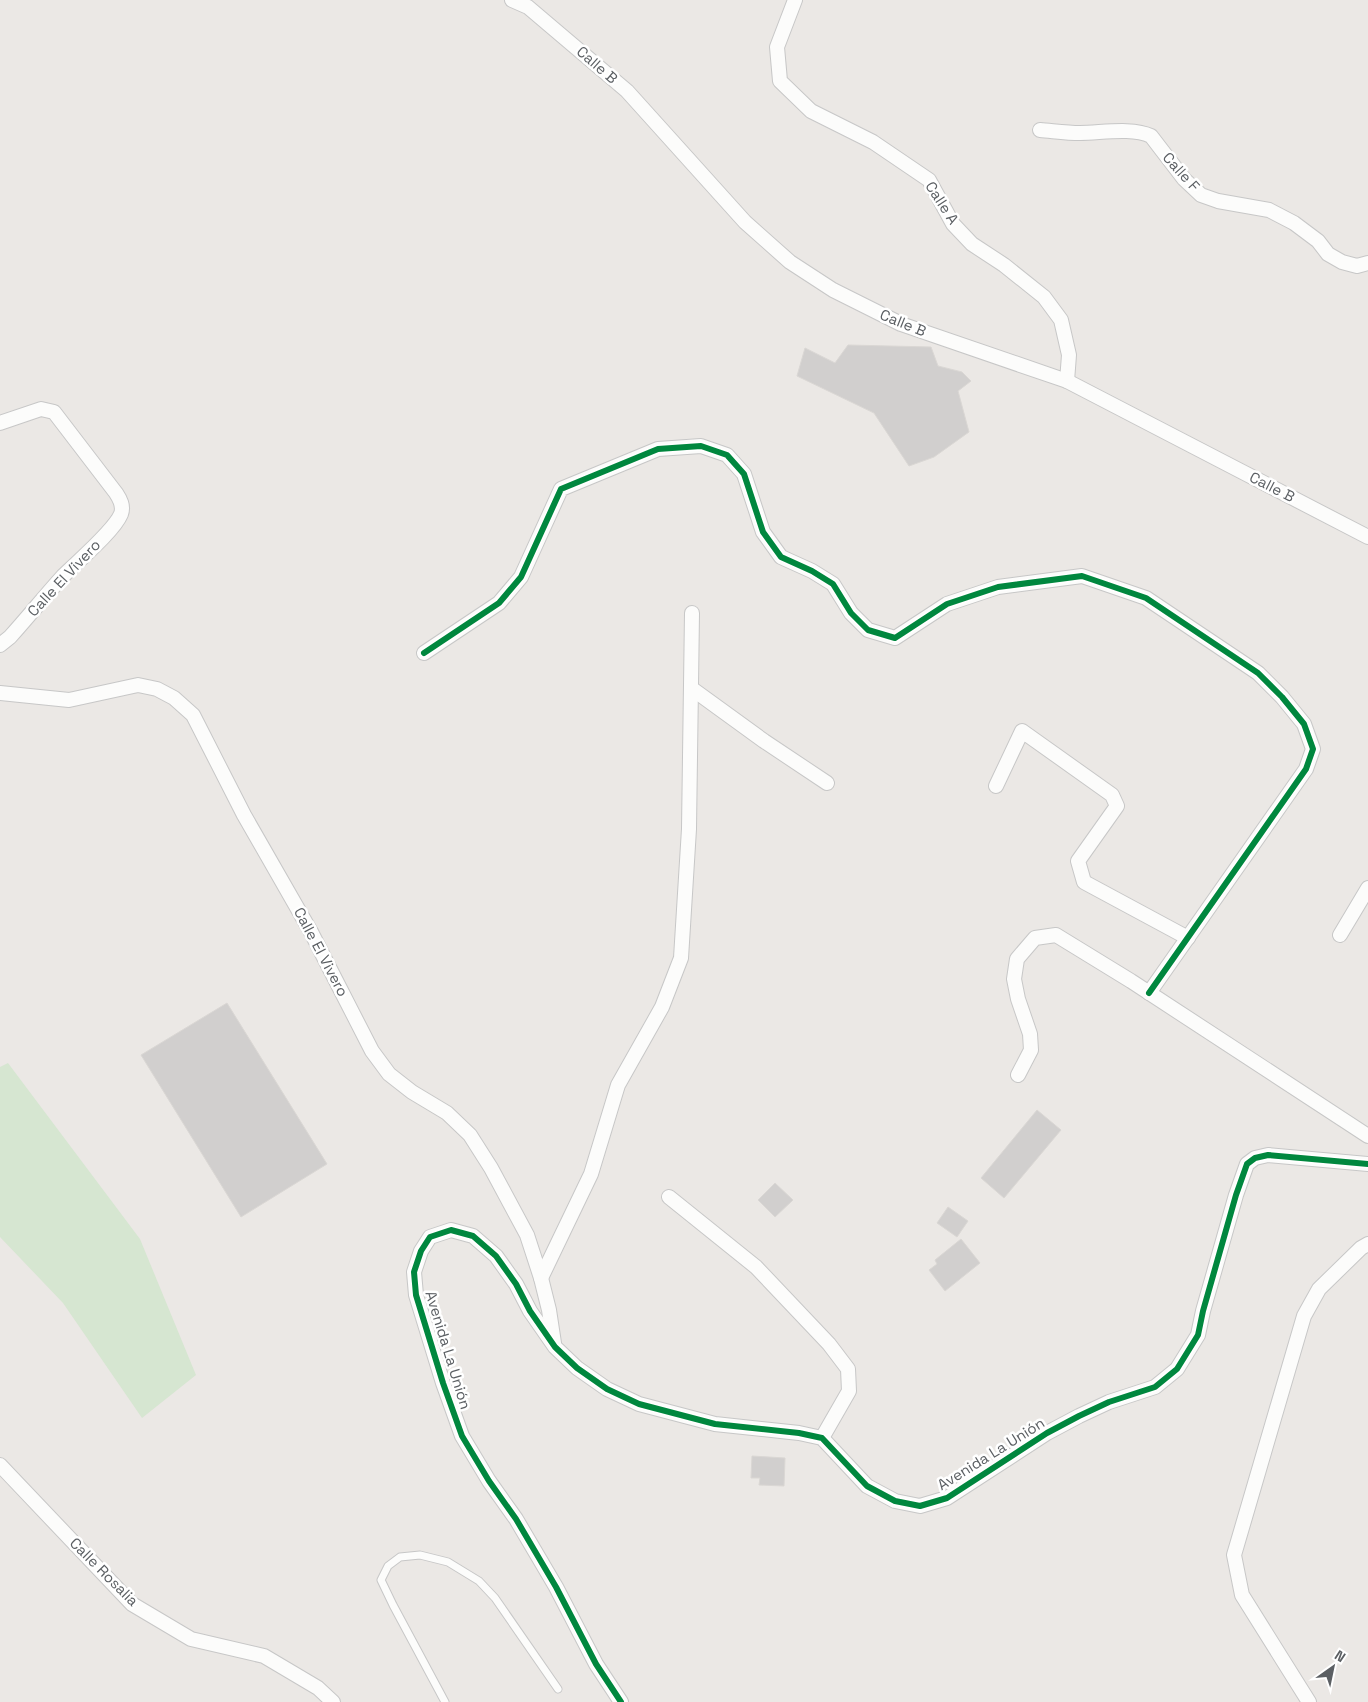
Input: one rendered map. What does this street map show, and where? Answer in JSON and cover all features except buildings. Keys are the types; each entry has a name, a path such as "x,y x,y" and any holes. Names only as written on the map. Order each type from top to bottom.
{"street":[{"name":"Calle B","path":"512,0 526,4 627,91 745,222 790,262 833,290 902,324 1067,381 1368,536"},
{"name":"Calle A","path":"795,0 778,47 780,81 811,111 873,142 929,180 954,224 972,244 1004,265 1044,297 1061,320 1069,356 1067,381"},
{"name":"Calle F","path":"1040,130 1079,133 1116,131 1145,133 1151,136 1184,179 1201,195 1218,201 1269,210 1294,223 1318,241 1328,254 1342,262 1357,266 1368,263"},
{"name":"Calle El Vivero","path":"0,423 41,409 54,412 116,493 122,507 121,514 108,531 62,578 10,637 0,645"},
{"path":"424,653 499,603 520,577 561,489 658,449 701,446 727,455 744,474 763,532 781,557 812,571 833,584 851,613 868,630 895,638 947,604 998,587 1082,576 1146,598 1258,673 1282,697 1304,724 1313,749 1306,769 1149,993"},
{"path":"541,1278 591,1174 618,1085 662,1007 681,958 689,829 692,613"},
{"name":"Calle El Vivero","path":"0,693 68,700 138,686 157,690 174,698 193,715 244,814 311,932 372,1051 389,1074 412,1092 447,1113 470,1135 491,1168 527,1234 549,1310 555,1347"},
{"path":"691,688 764,741 827,783"},
{"path":"996,786 1022,731 1112,795 1117,806 1078,861 1084,882 1188,938"},
{"path":"1340,935 1368,888"},
{"path":"1018,1075 1031,1050 1030,1034 1018,999 1014,979 1017,958 1034,938 1056,935 1149,993 1368,1136"},
{"name":"Avenida La Unión","path":"621,1702 596,1664 556,1587 516,1519 489,1481 462,1436 443,1383 416,1295 414,1272 421,1251 430,1237 451,1230 473,1236 496,1256 516,1284 530,1311 555,1347 577,1368 607,1389 639,1404 715,1424 799,1433 822,1438 867,1486 895,1501 920,1506 947,1498 1047,1433 1109,1402 1155,1388 1177,1369 1198,1335 1236,1195 1247,1164 1255,1158 1268,1155 1368,1165"},
{"path":"669,1197 756,1267 829,1344 848,1369 849,1391 822,1438"},
{"path":"1309,1702 1242,1595 1234,1555 1304,1316 1319,1289 1361,1248 1368,1244"},
{"name":"Calle Rosalia","path":"0,1465 132,1604 192,1639 264,1656 318,1688 333,1702"}],"lane":[{"path":"445,1702 393,1605 382,1580 388,1566 400,1557 420,1555 448,1562 480,1581 495,1598 558,1689"}],"green space":[{"path":"8,1063 140,1239 196,1375 142,1418 63,1303 0,1237 0,1067"}],"cycle path":[{"path":"424,653 499,603 521,577 561,489 658,449 701,446 727,455 744,474 763,532 781,557 812,571 833,584 851,613 868,630 895,638 947,604 998,587 1082,576 1146,598 1258,673 1282,697 1304,724 1313,749 1306,769 1149,993"},
{"path":"621,1702 596,1664 556,1587 516,1519 489,1481 462,1436 443,1383 416,1295 414,1272 421,1251 430,1237 451,1230 473,1236 496,1256 516,1284 530,1311 555,1347 577,1368 607,1389 639,1404 715,1424 799,1433 822,1438 867,1486 895,1501 920,1506 947,1498 1047,1433 1109,1402 1155,1387 1177,1369 1198,1335 1236,1195 1247,1164 1255,1158 1268,1155 1368,1164"}]}
